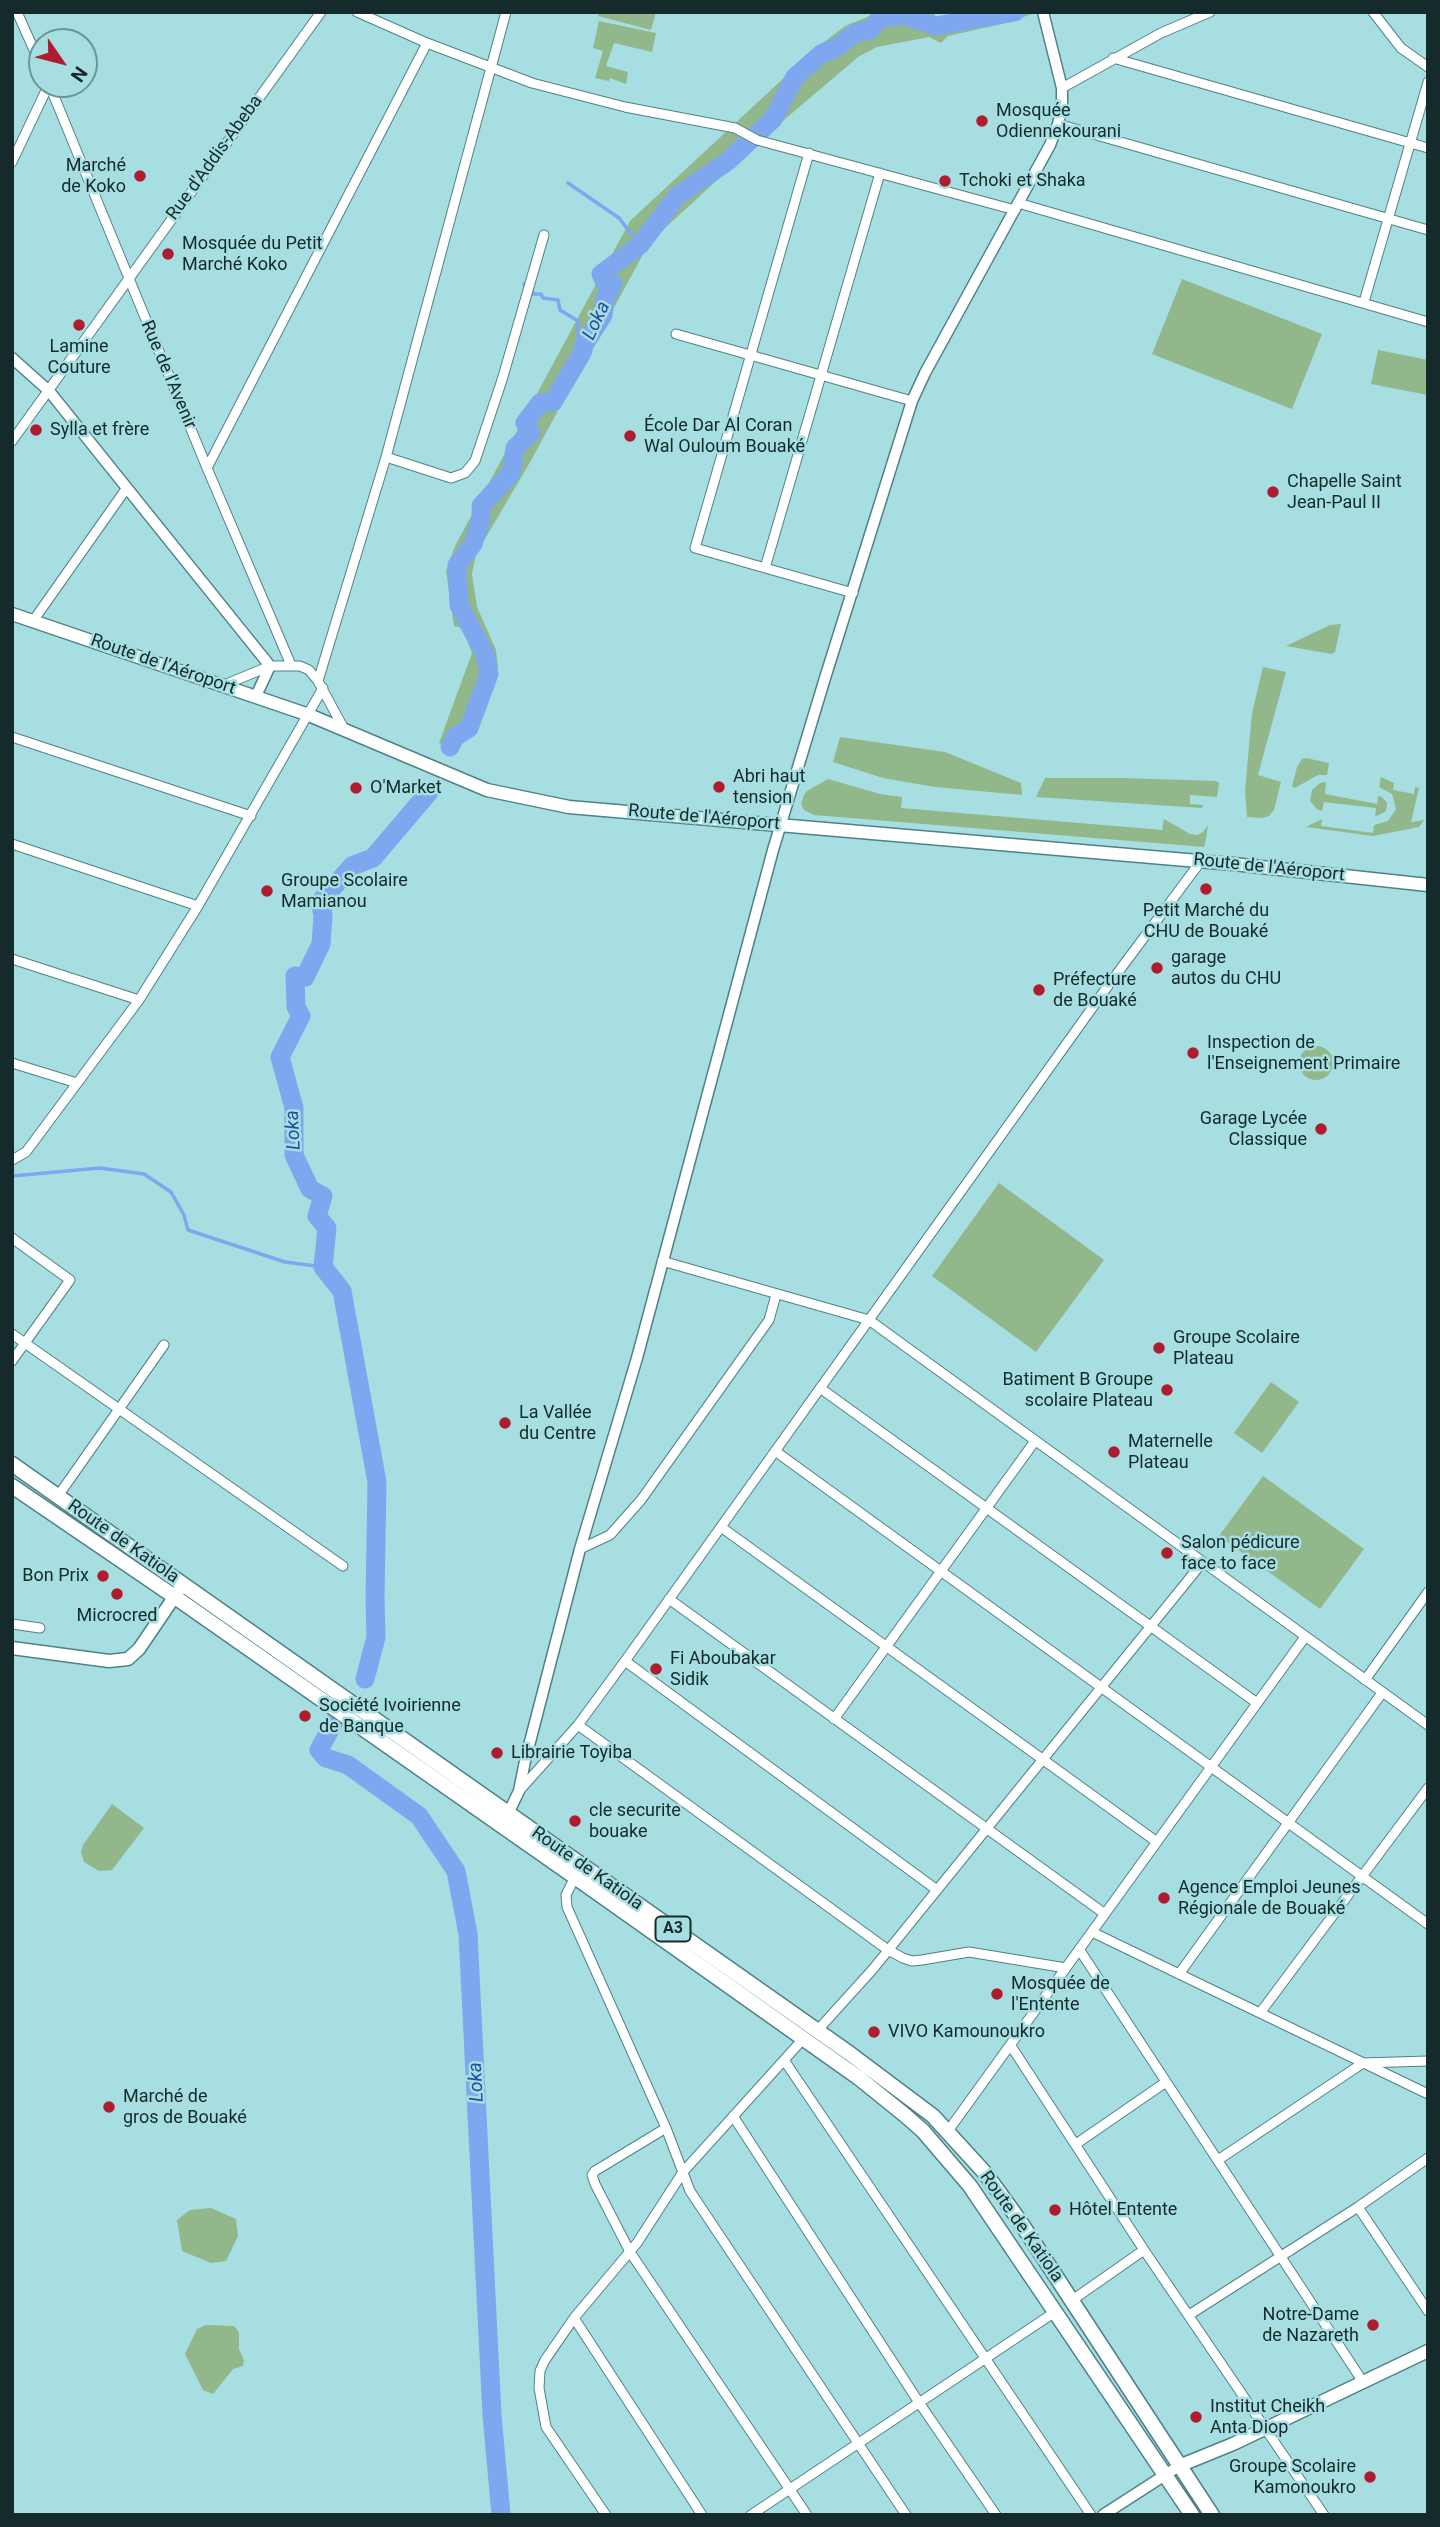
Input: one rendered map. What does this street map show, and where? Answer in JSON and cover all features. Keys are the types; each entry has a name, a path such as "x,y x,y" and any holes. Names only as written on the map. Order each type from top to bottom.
{"highway":[{"name":"Route de Katiola","path":"12,1465 58,1496 179,1591"},
{"name":"Route de Katiola","path":"12,1486 179,1591 505,1820 817,2031 933,2116 985,2173 1212,2515"},
{"name":"Route de Katiola","path":"505,1820 575,1877 876,2092 923,2131 970,2186 1192,2515"}],"main road":[{"name":"Route de l'Aéroport","path":"12,614 309,715 488,790 569,807 1428,884"},
{"path":"12,1648 122,1661 134,1654 179,1591"},
{"path":"1179,2466 1428,2351"}],"street":[{"path":"17,12 28,37"},
{"name":"Rue d'Addis-Abeba","path":"12,441 321,12"},
{"path":"357,12 427,43 532,83 625,107 734,128 757,140 1017,206 1428,321"},
{"path":"12,1160 24,1154 139,1000 198,906 251,816 269,779 309,715 321,684 386,457 506,12"},
{"path":"505,1820 519,1791 580,1549 636,1358 781,825 824,678 912,401 1050,145 1058,124 1062,88 1043,12"},
{"path":"1062,88 1112,58 1210,12"},
{"path":"1373,12 1401,48 1428,67"},
{"path":"207,468 427,43"},
{"path":"1112,58 1428,148"},
{"path":"1364,302 1428,82"},
{"path":"12,162 42,98"},
{"name":"Rue de l'Avenir","path":"55,98 291,665"},
{"path":"1058,124 1428,230"},
{"path":"809,153 695,548 853,593"},
{"path":"765,568 880,173"},
{"path":"386,457 451,478 465,473 475,461 502,380 544,234"},
{"path":"676,334 912,401"},
{"path":"12,358 49,391 270,666"},
{"path":"33,621 126,489"},
{"path":"225,685 270,666 291,665 309,670 321,684 344,729"},
{"path":"256,696 270,666"},
{"path":"12,737 251,816"},
{"path":"12,844 198,906"},
{"path":"519,1791 578,1725 625,1661 1110,983 1201,862"},
{"path":"12,959 139,1000"},
{"path":"12,1063 77,1083"},
{"path":"12,1238 70,1280 12,1361"},
{"path":"662,1261 869,1320 1428,1725"},
{"path":"580,1549 610,1535 641,1500 769,1321 775,1295"},
{"path":"12,1334 343,1566"},
{"path":"58,1496 164,1345"},
{"path":"820,1388 1257,1703"},
{"path":"834,1719 1035,1441"},
{"path":"775,1451 1428,1924"},
{"path":"721,1527 1157,1842"},
{"path":"817,2031 888,1950 1202,1563"},
{"path":"1364,1680 1428,1592"},
{"path":"669,1599 1105,1914"},
{"path":"12,1624 40,1628"},
{"path":"948,2131 1305,1637"},
{"path":"625,1661 937,1890"},
{"path":"1179,1974 1382,1693"},
{"path":"578,1725 888,1950 912,1961 969,1952 1066,1968"},
{"path":"1260,2013 1428,1788"},
{"path":"575,1877 566,1895 567,1907 695,2199 906,2515"},
{"path":"1092,1932 1428,2094"},
{"path":"1079,1949 1363,2382"},
{"path":"606,2515 546,2427 541,2405 540,2371 574,2318 630,2252 683,2172 803,2039"},
{"path":"1011,2046 1144,2250 1324,2515"},
{"path":"784,2060 1091,2515"},
{"path":"1218,2160 1363,2063 1428,2062"},
{"path":"1076,2144 1166,2082"},
{"path":"733,2116 918,2401 996,2515"},
{"path":"666,2128 598,2169 592,2175 594,2185 630,2252 807,2515"},
{"path":"1189,2315 1358,2207 1428,2158"},
{"path":"1358,2207 1428,2311"},
{"path":"1071,2301 1144,2250"},
{"path":"751,2515 1055,2312"},
{"path":"574,2318 702,2515"},
{"path":"1103,2515 1179,2466"}],"green space":[{"path":"599,12 656,12 651,30 598,16"},
{"path":"889,12 932,12 941,23 989,12 1032,14 1006,23 948,36 941,43 929,37 877,47 858,57 764,137 647,247 529,464 476,554 472,574 477,607 496,650 498,667 457,750 439,743 472,653 462,628 454,626 446,571 455,546 630,221 815,49 845,26 872,15"},
{"path":"599,21 656,33 652,52 614,43 606,66 628,72 626,84 610,78 609,81 595,78 603,51 593,48"},
{"path":"1182,279 1322,334 1292,409 1152,354"},
{"path":"1378,350 1428,360 1428,395 1371,384"},
{"path":"1341,624 1335,652 1332,654 1286,646 1330,625"},
{"path":"1263,667 1286,672 1258,775 1281,782 1274,810 1269,816 1262,818 1247,817 1245,790 1252,713"},
{"path":"840,737 945,752 1021,783 1022,795 935,787 883,778 833,762"},
{"path":"1302,759 1329,763 1327,775 1318,775 1295,788 1292,786 1297,767"},
{"path":"1381,777 1394,783 1393,790 1414,794 1415,787 1419,788 1411,822 1424,820 1419,827 1373,836 1306,827 1322,819 1321,826 1373,833 1374,825 1388,821 1396,809 1392,794 1379,787"},
{"path":"1045,778 1123,778 1219,783 1217,797 1190,795 1190,804 1203,805 1202,808 1036,797"},
{"path":"828,779 880,794 902,797 901,808 1162,830 1164,819 1190,834 1197,835 1208,825 1204,847 814,815 804,810 801,804 807,791"},
{"path":"1326,782 1325,794 1377,804 1378,796 1382,797 1387,803 1386,811 1375,817 1376,808 1324,802 1322,811 1317,809 1310,801 1312,790 1320,783"},
{"path":"1316,1046 1328,1051 1333,1063 1328,1075 1316,1080 1304,1075 1299,1063 1304,1051"},
{"path":"999,1183 1104,1260 1036,1352 932,1276"},
{"path":"1271,1382 1299,1402 1262,1453 1234,1433"},
{"path":"1263,1476 1364,1549 1320,1609 1219,1536"},
{"path":"112,1804 144,1828 112,1870 99,1871 84,1862 81,1852 83,1845"},
{"path":"211,2208 236,2219 238,2236 226,2261 211,2263 182,2251 177,2220 190,2210"},
{"path":"206,2325 234,2326 239,2332 239,2349 244,2360 243,2366 233,2369 213,2394 203,2390 185,2354 197,2329"}],"waterway":[{"name":"Loka","path":"450,747 455,737 469,728 489,674 485,654 459,605 457,565 473,544 481,520 481,506 511,473 515,448 531,433 525,423 540,403 553,402 603,315 605,299 613,284 605,283 601,274 640,245 677,196 728,161 773,119 795,77 821,54 839,46 855,33 870,30 879,19 903,15 936,26 1015,12"},
{"path":"568,183 619,218 640,245"},
{"path":"524,284 533,294 558,300 560,310 578,321 578,340 585,343"},
{"name":"Loka","path":"365,1679 376,1637 377,1482 342,1291 323,1267 327,1228 317,1216 323,1196 310,1189 294,1155 294,1108 280,1057 301,1016 296,1007 295,976 305,977 321,944 323,915 320,902 352,866 373,858 429,792"},
{"path":"12,1176 100,1168 144,1174 171,1192 184,1215 188,1230 285,1262 323,1267"},
{"name":"Loka","path":"334,1722 319,1750 326,1758 348,1765 419,1816 456,1871 468,1934 492,2415 501,2515"}],"place":[{"name":"Mosquée Odiennekourani","path":"982,121"},
{"name":"Marché de Koko","path":"140,176"},
{"name":"Tchoki et Shaka","path":"945,181"},
{"name":"Mosquée du Petit Marché Koko","path":"168,254"},
{"name":"Lamine Couture","path":"79,325"},
{"name":"Sylla et frère","path":"36,430"},
{"name":"École Dar Al Coran Wal Ouloum Bouaké","path":"630,436"},
{"name":"Chapelle Saint Jean-Paul II","path":"1273,492"},
{"name":"Abri haut tension","path":"719,787"},
{"name":"O'Market","path":"356,788"},
{"name":"Petit Marché du CHU de Bouaké","path":"1206,889"},
{"name":"Groupe Scolaire Mamianou","path":"267,891"},
{"name":"garage autos du CHU","path":"1157,968"},
{"name":"Préfecture de Bouaké","path":"1039,990"},
{"name":"Inspection de l'Enseignement Primaire","path":"1193,1053"},
{"name":"Garage Lycée Classique","path":"1321,1129"},
{"name":"Groupe Scolaire Plateau","path":"1159,1348"},
{"name":"Batiment B Groupe scolaire Plateau","path":"1167,1390"},
{"name":"La Vallée du Centre","path":"505,1423"},
{"name":"Maternelle Plateau","path":"1114,1452"},
{"name":"Salon pédicure face to face","path":"1167,1553"},
{"name":"Bon Prix","path":"103,1576"},
{"name":"Microcred","path":"117,1594"},
{"name":"Fi Aboubakar Sidik","path":"656,1669"},
{"name":"Société Ivoirienne de Banque","path":"305,1716"},
{"name":"Librairie Toyiba","path":"497,1753"},
{"name":"cle securite bouake","path":"575,1821"},
{"name":"Agence Emploi Jeunes Régionale de Bouaké","path":"1164,1898"},
{"name":"Mosquée de l'Entente","path":"997,1994"},
{"name":"VIVO Kamounoukro","path":"874,2032"},
{"name":"Marché de gros de Bouaké","path":"109,2107"},
{"name":"Hôtel Entente","path":"1055,2210"},
{"name":"Notre-Dame de Nazareth","path":"1373,2325"},
{"name":"Institut Cheikh Anta Diop","path":"1196,2417"},
{"name":"Groupe Scolaire Kamonoukro","path":"1370,2477"}]}
